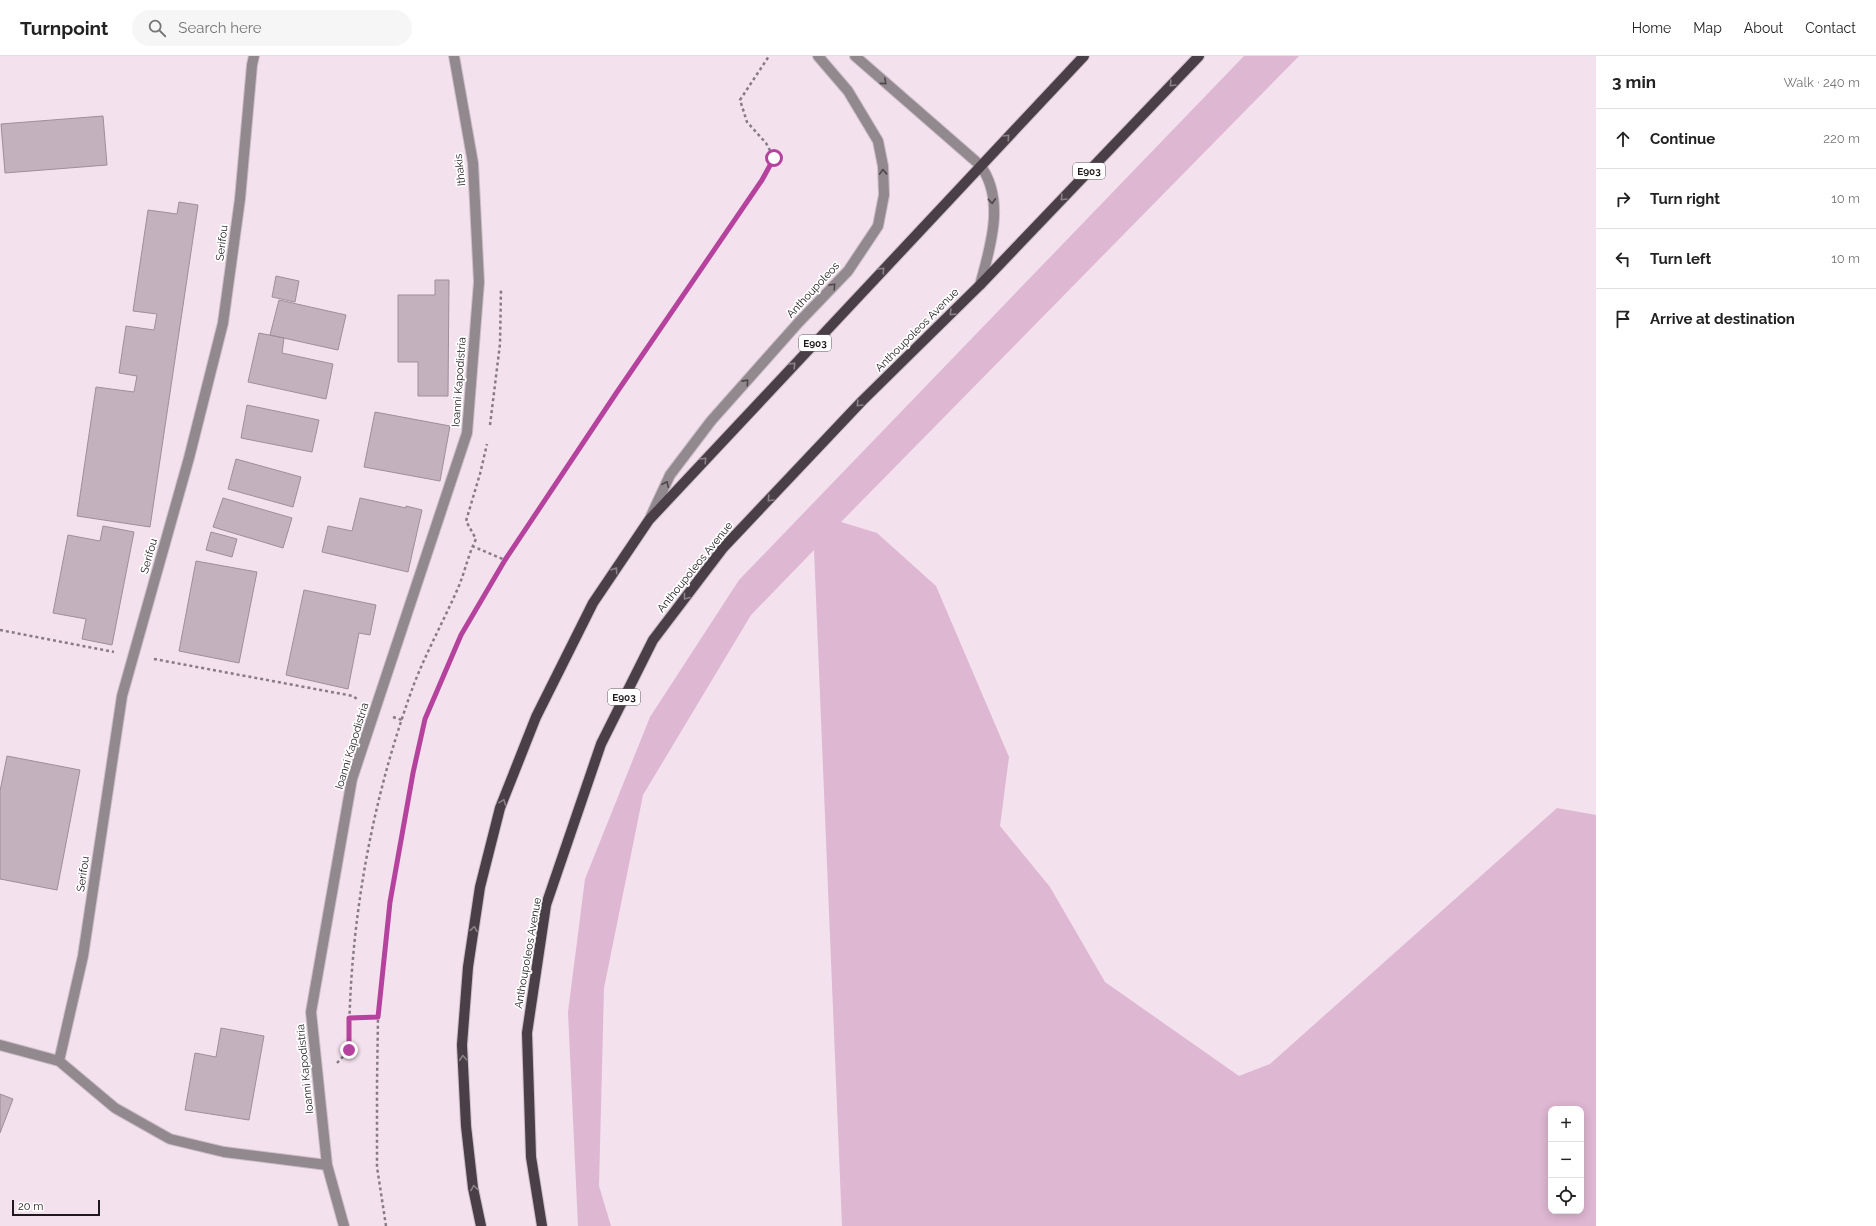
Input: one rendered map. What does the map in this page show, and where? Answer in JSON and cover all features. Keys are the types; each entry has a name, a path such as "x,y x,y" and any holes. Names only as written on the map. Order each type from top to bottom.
{"main road":[{"name":"E903","path":"481,1226 473,1188 466,1126 462,1045 468,967 480,887 500,808 536,717 593,603 649,520 980,165 1084,56"},
{"name":"Anthoupoleos Avenue","path":"542,1226 531,1157 527,1033 546,905 601,744 653,640 723,548 862,401 980,285 1199,56"}],"street":[{"name":"Serifou","path":"59,1062 83,956 122,696 189,458 224,324 240,199 254,56"},
{"name":"Ithakis","path":"454,56 473,163 479,282"},
{"name":"Anthoupoleos","path":"649,520 670,475 711,421 799,322 848,271 878,226 884,194 883,166 878,141 848,91 818,56"},
{"path":"855,56 980,165 987,174 991,188 993,232 990,250 980,285"},
{"name":"Ioanni Kapodistria","path":"344,1226 327,1165 311,1012 352,779 467,433 479,282"},
{"path":"0,1045 59,1062 115,1108 170,1139 224,1152 327,1165"}],"path":[{"path":"386,1226 377,1167 378,1017 390,902 413,773 425,719 461,635 505,560 617,392 762,180 774,158 766,143 747,122 740,100 769,56"},
{"path":"490,429 500,344 502,305 500,282"},
{"path":"338,1069 337,1062 349,1050 349,1018 354,946 360,896 370,841 386,775 415,684 459,586 472,546 476,539 466,521 480,474 488,437"},
{"path":"472,546 505,560"},
{"path":"0,630 353,696"},
{"path":"349,1018 378,1017"}],"shaded area":[{"path":"1244,56 1299,56 841,522 877,533 936,586 1009,757 1000,826 1050,887 1105,982 1239,1076 1270,1064 1557,808 1596,815 1596,1226 842,1226 814,550 751,615 643,795 604,988 599,1186 611,1226 578,1226 568,1012 585,879 650,717 739,580"}],"building":[{"path":"103,116 107,165 5,173 1,124"},
{"path":"179,202 198,205 150,527 77,516 96,387 134,392 137,376 119,373 126,326 154,330 157,314 133,311 148,210 177,214"},
{"path":"276,276 299,281 295,302 272,297"},
{"path":"435,280 449,280 448,396 418,396 418,362 398,362 398,295 435,295"},
{"path":"279,300 346,315 338,350 270,335"},
{"path":"259,333 284,338 282,353 333,364 326,399 248,382"},
{"path":"247,405 319,420 312,452 241,438"},
{"path":"375,412 450,426 440,481 364,467"},
{"path":"236,459 301,477 293,507 228,489"},
{"path":"223,498 292,518 283,548 213,527"},
{"path":"360,498 422,510 408,572 322,552 328,526 352,531"},
{"path":"103,526 134,532 112,645 82,639 86,619 53,613 68,535 100,541"},
{"path":"211,532 237,539 232,557 206,550"},
{"path":"196,561 257,572 239,663 179,651"},
{"path":"304,590 376,605 370,635 359,633 348,689 286,675"},
{"path":"7,756 80,770 57,890 0,879 0,791"},
{"path":"221,1028 264,1036 249,1120 185,1110 195,1053 216,1057"},
{"path":"0,1094 13,1099 0,1133"}],"route":[{"path":"349,1050 349,1018 378,1017 390,902 413,773 425,719 461,635 505,560 617,392 762,180 774,158"}]}
